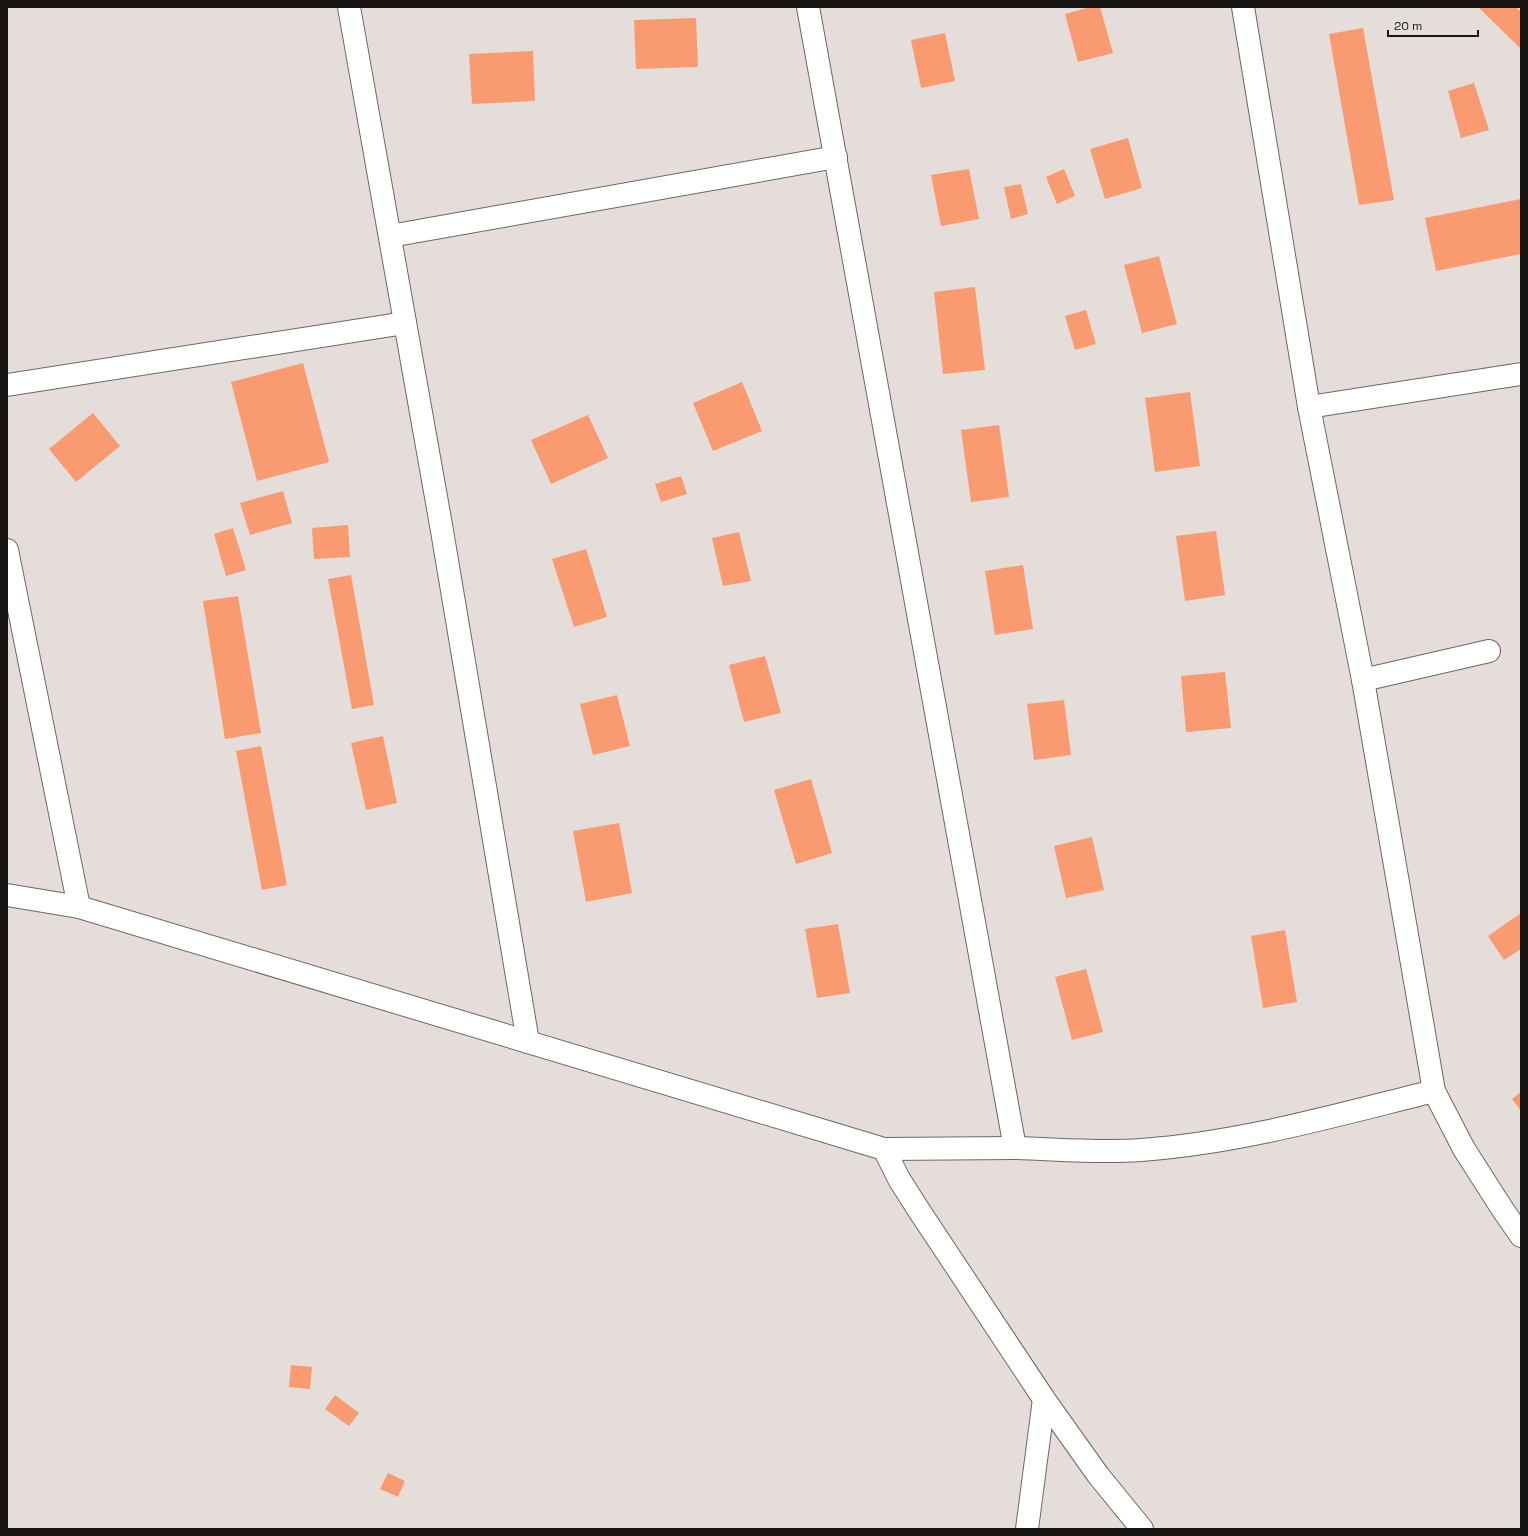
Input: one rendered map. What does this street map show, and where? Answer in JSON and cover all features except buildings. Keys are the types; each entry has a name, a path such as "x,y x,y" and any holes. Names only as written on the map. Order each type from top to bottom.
{"street":[{"path":"349,7 390,236 528,1042"},
{"path":"808,7 1014,1148"},
{"path":"1243,7 1309,407 1363,680 1434,1091 1464,1149 1521,1236"},
{"path":"390,236 836,157"},
{"path":"7,385 405,323"},
{"path":"1309,407 1521,374"},
{"path":"7,550 79,907"},
{"path":"1363,680 1489,651"},
{"path":"7,896 79,907 884,1150 1014,1148 1077,1151 1141,1150 1219,1141 1297,1125 1434,1091"},
{"path":"884,1150 899,1179 918,1209 1044,1399 1098,1475 1142,1529"},
{"path":"1027,1529 1044,1399"}]}
